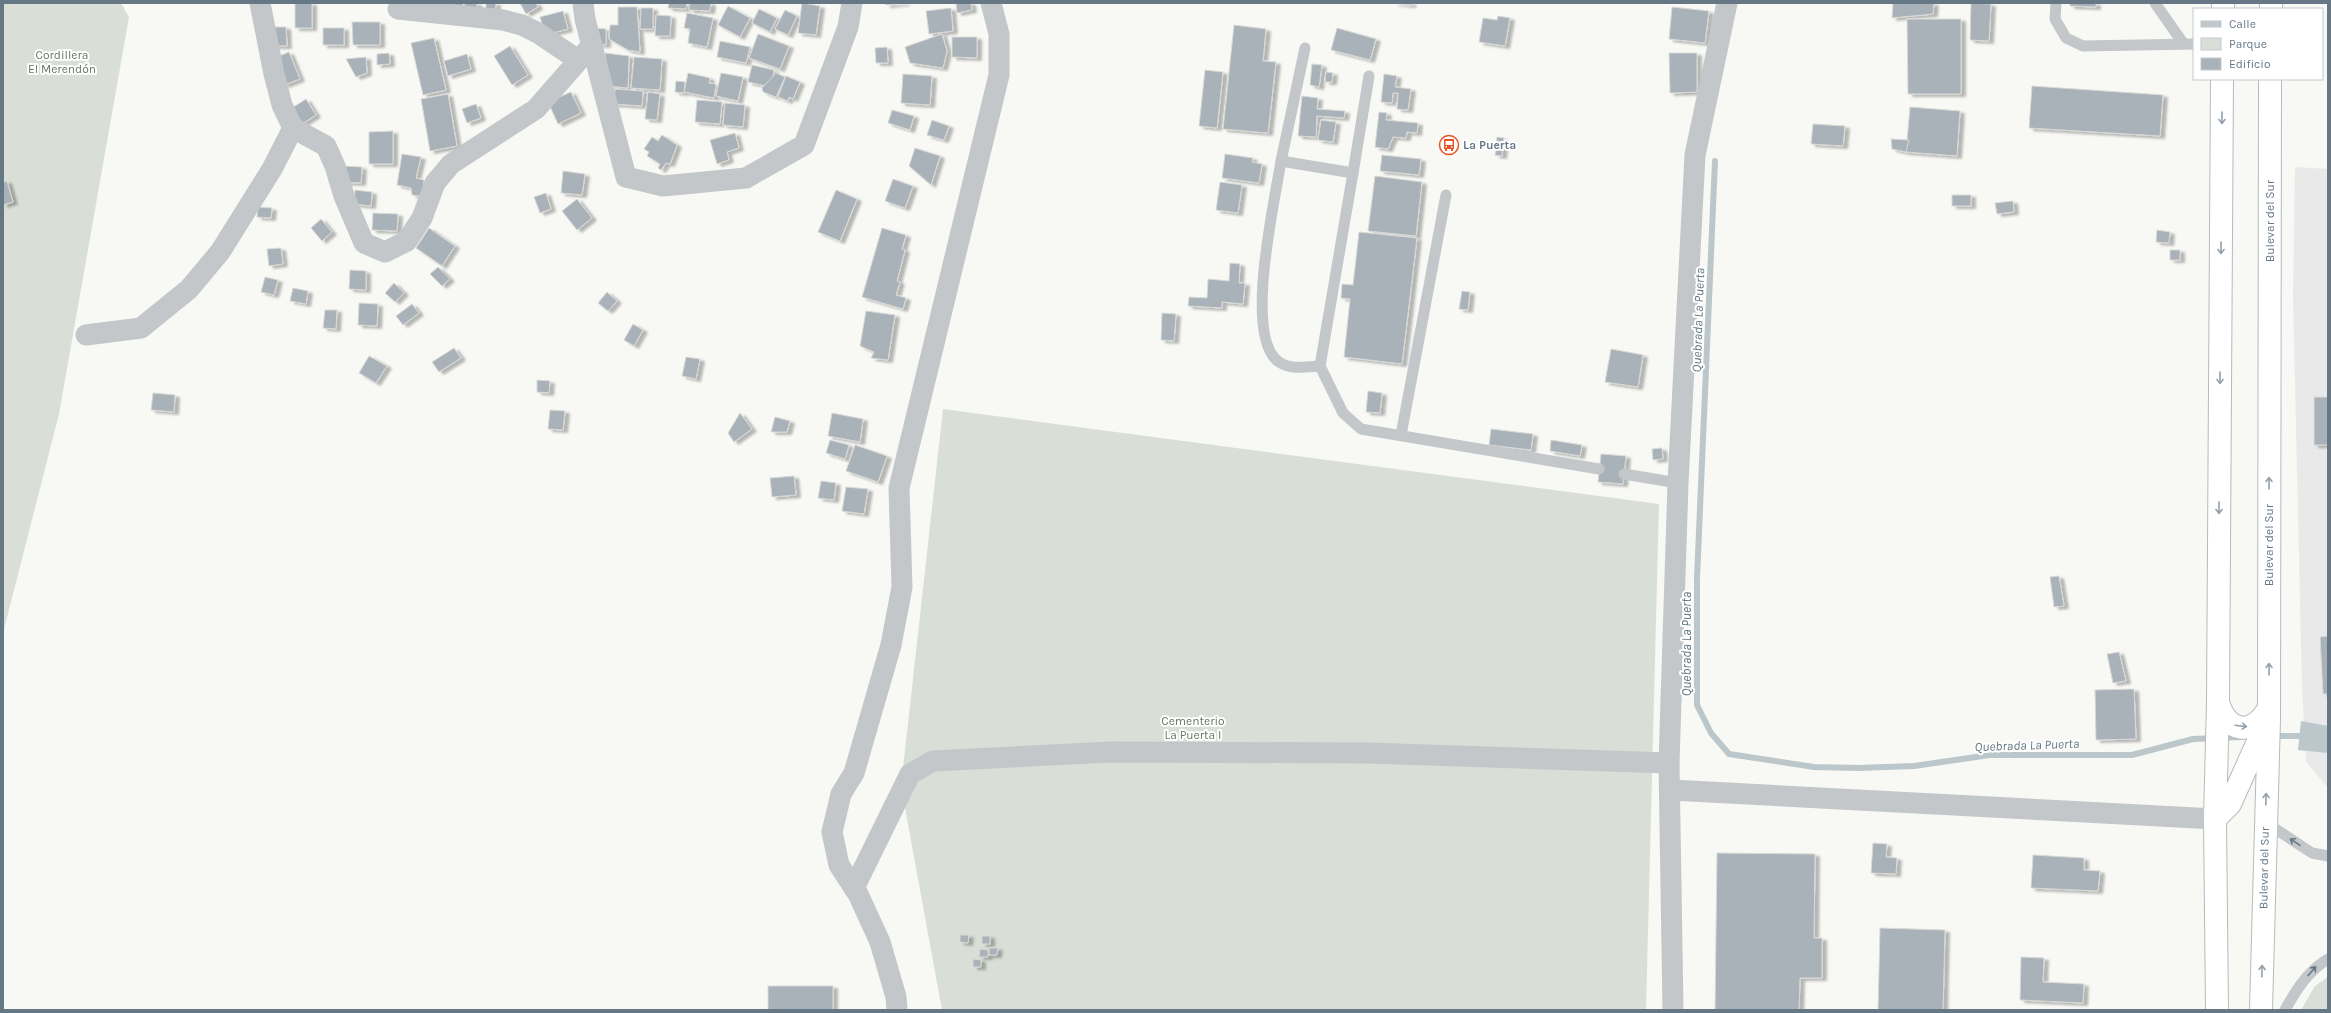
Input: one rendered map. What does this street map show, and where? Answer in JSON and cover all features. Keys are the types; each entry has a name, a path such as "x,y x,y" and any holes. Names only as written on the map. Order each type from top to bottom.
{"highway":[{"path":"2217,1010 2215,819 2218,702 2222,80"},
{"name":"Bulevar del Sur","path":"2261,1010 2269,713 2270,80"},
{"path":"2218,702 2222,716 2233,726 2248,727 2262,721 2269,713"},
{"path":"2215,819 2230,804 2269,713"}],"street":[{"path":"260,3 274,74 282,105 293,128 326,146 335,166 344,196 364,243 385,252 407,241 422,218 435,183 451,164 536,109 585,53"},
{"path":"583,3 585,53 626,177 663,186 746,178 804,145 848,27 852,3"},
{"path":"897,1010 896,997 880,942 854,888 839,865 832,832 841,794 854,773 894,631 902,587 899,488 999,75 999,34 991,3"},
{"path":"1673,1010 1669,763 1678,483 1695,155 1727,3"},
{"path":"398,9 503,20 585,53"},
{"path":"86,335 141,328 189,289 220,252 272,169 293,128"},
{"path":"854,888 910,774 933,761 1118,752 1368,753 1669,763"},
{"path":"1670,790 2215,819"}],"lane":[{"path":"2056,3 2055,19 2066,38 2083,46 2193,44"},
{"path":"2155,3 2183,43"},
{"path":"1305,48 1281,161 1261,288 1261,321 1270,351 1278,362 1290,368 1320,366"},
{"path":"1369,76 1320,366 1343,413 1361,429 1599,469"},
{"path":"1281,161 1353,173"},
{"path":"1401,435 1446,195"},
{"path":"1624,474 1678,483"},
{"path":"2265,822 2312,853 2328,856"},
{"path":"2285,1010 2296,990 2317,966 2328,958"}],"shaded area":[{"path":"2295,167 2328,169 2328,788 2306,762 2302,688 2293,296"},
{"path":"2301,721 2328,726 2328,753 2298,750"}],"green space":[{"name":"Cordillera El Merendón","path":"3,3 121,3 129,17 59,414 3,633"},
{"name":"Cementerio La Puerta I","path":"943,409 1659,504 1646,1010 942,1010 901,786"},
{"path":"2328,977 2328,1010 2301,1010 2315,986"}],"building":[{"path":"295,3 312,3 312,28 295,28"},
{"path":"442,3 463,3 462,9 442,7"},
{"path":"465,3 477,3 477,11 464,10"},
{"path":"486,3 496,3 495,16 486,15"},
{"path":"520,3 536,3 538,7 526,14"},
{"path":"669,3 687,3 686,9 668,8"},
{"path":"690,3 711,3 710,11 689,10"},
{"path":"802,3 820,6 816,35 798,33"},
{"path":"886,3 905,3 886,5"},
{"path":"956,3 971,3 972,10 957,13"},
{"path":"1394,3 1412,3 1411,5"},
{"path":"1893,3 1934,3 1933,14 1892,18"},
{"path":"1971,3 1991,4 1989,41 1970,40"},
{"path":"2070,3 2096,3 2096,7 2070,6"},
{"path":"728,6 750,18 740,37 718,25"},
{"path":"618,7 637,7 640,52 628,50 609,39 610,25 618,25"},
{"path":"1672,7 1709,11 1705,43 1669,39"},
{"path":"641,8 653,8 653,29 640,29"},
{"path":"951,8 953,31 929,34 926,11"},
{"path":"759,9 777,18 770,32 752,23"},
{"path":"785,10 797,16 788,35 775,29"},
{"path":"563,11 568,29 545,35 540,17"},
{"path":"687,13 713,18 707,47 688,43 690,29 684,28"},
{"path":"656,15 671,16 670,36 655,36"},
{"path":"1498,16 1510,18 1505,46 1479,42 1483,18 1497,20"},
{"path":"1907,19 1961,19 1961,94 1908,94"},
{"path":"352,22 380,22 380,45 353,45"},
{"path":"1234,25 1266,29 1263,61 1276,62 1268,133 1223,129"},
{"path":"272,27 286,27 287,46 272,46"},
{"path":"323,28 344,28 344,45 323,45"},
{"path":"590,28 606,29 606,45 595,44"},
{"path":"1337,28 1376,39 1370,60 1331,50"},
{"path":"758,34 789,46 780,69 749,58"},
{"path":"942,34 947,51 943,68 910,63 905,47"},
{"path":"952,37 977,37 977,58 952,57"},
{"path":"434,38 446,90 423,95 411,43"},
{"path":"720,41 750,47 746,63 717,57"},
{"path":"510,46 528,75 512,85 494,56"},
{"path":"887,47 888,63 876,63 875,48"},
{"path":"289,52 300,79 284,85 274,58"},
{"path":"389,53 390,64 377,65 377,54"},
{"path":"605,53 629,56 628,88 609,86"},
{"path":"1669,53 1697,53 1697,92 1670,93"},
{"path":"467,54 471,69 448,76 444,61"},
{"path":"366,57 367,73 356,77 346,59"},
{"path":"634,57 662,59 660,90 631,88"},
{"path":"1312,64 1322,65 1319,87 1310,85"},
{"path":"752,65 774,70 771,87 748,82"},
{"path":"1205,70 1223,72 1217,128 1199,126"},
{"path":"1326,72 1333,73 1332,82 1325,82"},
{"path":"688,73 710,78 709,83 716,84 714,98 684,92"},
{"path":"721,73 743,77 738,101 716,96"},
{"path":"776,73 785,77 776,97 763,92 762,88"},
{"path":"903,74 932,76 930,105 901,103"},
{"path":"1384,74 1397,76 1395,87 1411,89 1408,110 1397,109 1398,93 1393,93 1392,103 1381,102"},
{"path":"786,76 800,82 793,99 789,97 788,101 778,97"},
{"path":"676,81 685,82 684,93 675,92"},
{"path":"2032,86 2163,95 2160,136 2029,128"},
{"path":"615,89 643,91 642,106 614,104"},
{"path":"571,92 581,113 558,124 548,102"},
{"path":"648,92 660,94 657,120 645,119"},
{"path":"448,94 457,146 430,151 421,99"},
{"path":"1302,96 1318,98 1317,109 1345,111 1344,118 1317,116 1316,137 1298,136"},
{"path":"306,99 316,115 302,124 292,108"},
{"path":"697,100 722,102 720,124 695,122"},
{"path":"725,103 745,105 743,127 723,125"},
{"path":"476,104 481,118 467,123 462,109"},
{"path":"1910,107 1960,111 1957,156 1906,152"},
{"path":"892,110 914,116 910,130 888,123"},
{"path":"1379,112 1387,113 1386,120 1418,123 1417,133 1407,132 1406,138 1393,137 1388,149 1375,147"},
{"path":"932,120 949,126 944,140 927,135"},
{"path":"1321,120 1336,122 1333,142 1318,140"},
{"path":"1813,124 1845,126 1843,146 1811,144"},
{"path":"393,131 393,164 369,164 369,132"},
{"path":"735,133 739,148 727,152 729,160 717,164 710,140"},
{"path":"662,135 677,145 670,164 666,163 661,170 658,168 660,164 647,156 649,152 644,149 652,137 658,141"},
{"path":"1497,137 1504,138 1502,156 1495,155"},
{"path":"1891,139 1909,140 1906,152 1892,149"},
{"path":"915,148 940,156 931,185 909,166"},
{"path":"402,154 421,157 416,178 424,180 422,196 412,195 411,188 397,185"},
{"path":"1225,154 1253,158 1252,162 1262,164 1259,183 1222,178"},
{"path":"1382,155 1421,159 1419,175 1380,171"},
{"path":"342,166 362,167 361,183 341,182"},
{"path":"563,171 585,174 582,195 561,193"},
{"path":"1375,176 1422,182 1416,236 1368,231"},
{"path":"893,179 913,186 905,208 885,201"},
{"path":"7,181 13,202 3,205 3,182"},
{"path":"1220,182 1242,185 1238,213 1216,210"},
{"path":"355,190 372,192 371,206 354,204"},
{"path":"836,190 857,199 840,241 818,232"},
{"path":"546,193 551,209 540,213 534,197"},
{"path":"1952,195 1971,195 1971,206 1952,206"},
{"path":"577,199 592,218 577,230 562,211"},
{"path":"2013,201 2014,212 1997,214 1995,203"},
{"path":"258,207 272,208 271,218 257,217"},
{"path":"373,213 398,214 397,231 372,230"},
{"path":"321,219 332,232 322,241 311,228"},
{"path":"429,228 455,246 442,266 416,248"},
{"path":"882,228 906,235 902,249 905,250 897,281 900,282 896,295 906,298 903,309 862,297"},
{"path":"2157,230 2170,232 2169,243 2156,242"},
{"path":"1359,232 1417,238 1402,364 1344,357 1350,299 1341,298 1342,284 1353,285"},
{"path":"281,248 283,264 269,266 267,249"},
{"path":"2170,250 2180,250 2180,260 2170,260"},
{"path":"1230,263 1240,264 1239,283 1245,283 1243,304 1222,302 1222,308 1188,306 1189,297 1207,298 1208,279 1229,281"},
{"path":"438,267 450,279 442,286 430,274"},
{"path":"350,270 366,271 366,290 349,289"},
{"path":"265,277 278,280 274,295 261,292"},
{"path":"394,283 404,293 395,302 385,293"},
{"path":"293,288 308,291 306,304 290,301"},
{"path":"1462,291 1470,292 1468,310 1459,309"},
{"path":"607,292 617,301 608,311 598,303"},
{"path":"359,303 378,304 377,326 358,325"},
{"path":"412,304 419,313 403,325 396,316"},
{"path":"325,310 337,310 336,329 323,328"},
{"path":"866,311 895,315 888,360 871,358 874,352 860,346"},
{"path":"1162,313 1176,314 1174,341 1161,340"},
{"path":"633,324 643,330 634,346 624,340"},
{"path":"454,348 461,358 439,372 432,362"},
{"path":"1611,349 1643,355 1638,387 1605,382"},
{"path":"369,356 387,366 376,383 359,373"},
{"path":"686,357 700,359 696,379 682,376"},
{"path":"537,380 550,381 549,393 537,392"},
{"path":"1368,391 1382,393 1380,413 1366,412"},
{"path":"153,393 175,395 174,412 151,410"},
{"path":"2314,397 2328,397 2328,445 2314,445"},
{"path":"550,410 565,411 563,430 548,429"},
{"path":"740,413 752,429 734,442 728,433"},
{"path":"832,413 863,419 860,442 828,436"},
{"path":"775,417 790,421 787,432 771,432"},
{"path":"1491,429 1533,434 1531,450 1489,445"},
{"path":"830,440 849,445 845,459 826,453"},
{"path":"1551,440 1582,445 1580,456 1550,451"},
{"path":"855,445 887,456 878,482 846,471"},
{"path":"1662,448 1663,459 1653,460 1652,449"},
{"path":"1601,454 1626,456 1623,484 1598,482"},
{"path":"794,476 796,495 772,497 770,478"},
{"path":"821,481 836,483 834,500 818,498"},
{"path":"846,487 868,489 864,514 842,511"},
{"path":"2059,576 2064,606 2054,607 2050,577"},
{"path":"2328,636 2328,694 2323,694 2320,637"},
{"path":"2119,652 2126,681 2113,683 2107,654"},
{"path":"2134,689 2136,739 2096,740 2095,690"},
{"path":"1873,843 1887,844 1886,857 1897,858 1896,874 1871,873"},
{"path":"1717,853 1815,854 1814,938 1822,938 1822,978 1800,978 1799,1010 1715,1010"},
{"path":"2033,855 2084,858 2084,870 2100,871 2098,891 2031,888"},
{"path":"1880,928 1945,930 1943,1010 1878,1010"},
{"path":"960,935 969,935 968,943 960,942"},
{"path":"982,936 990,936 990,944 982,944"},
{"path":"989,948 998,948 997,955 989,955"},
{"path":"980,949 988,950 988,957 979,957"},
{"path":"2021,957 2044,958 2043,982 2084,984 2083,1003 2020,1000"},
{"path":"973,959 981,960 981,967 973,967"},
{"path":"768,986 833,986 833,1010 768,1010"}],"waterway":[{"name":"Quebrada La Puerta","path":"1715,161 1697,578 1697,705 1711,733 1729,754 1814,767 1858,768 1914,766 1990,755 2132,755 2193,739 2241,737"},
{"name":"Quebrada La Puerta","path":"2272,736 2307,736"}],"place":[{"name":"La Puerta","path":"1449,145"}]}
